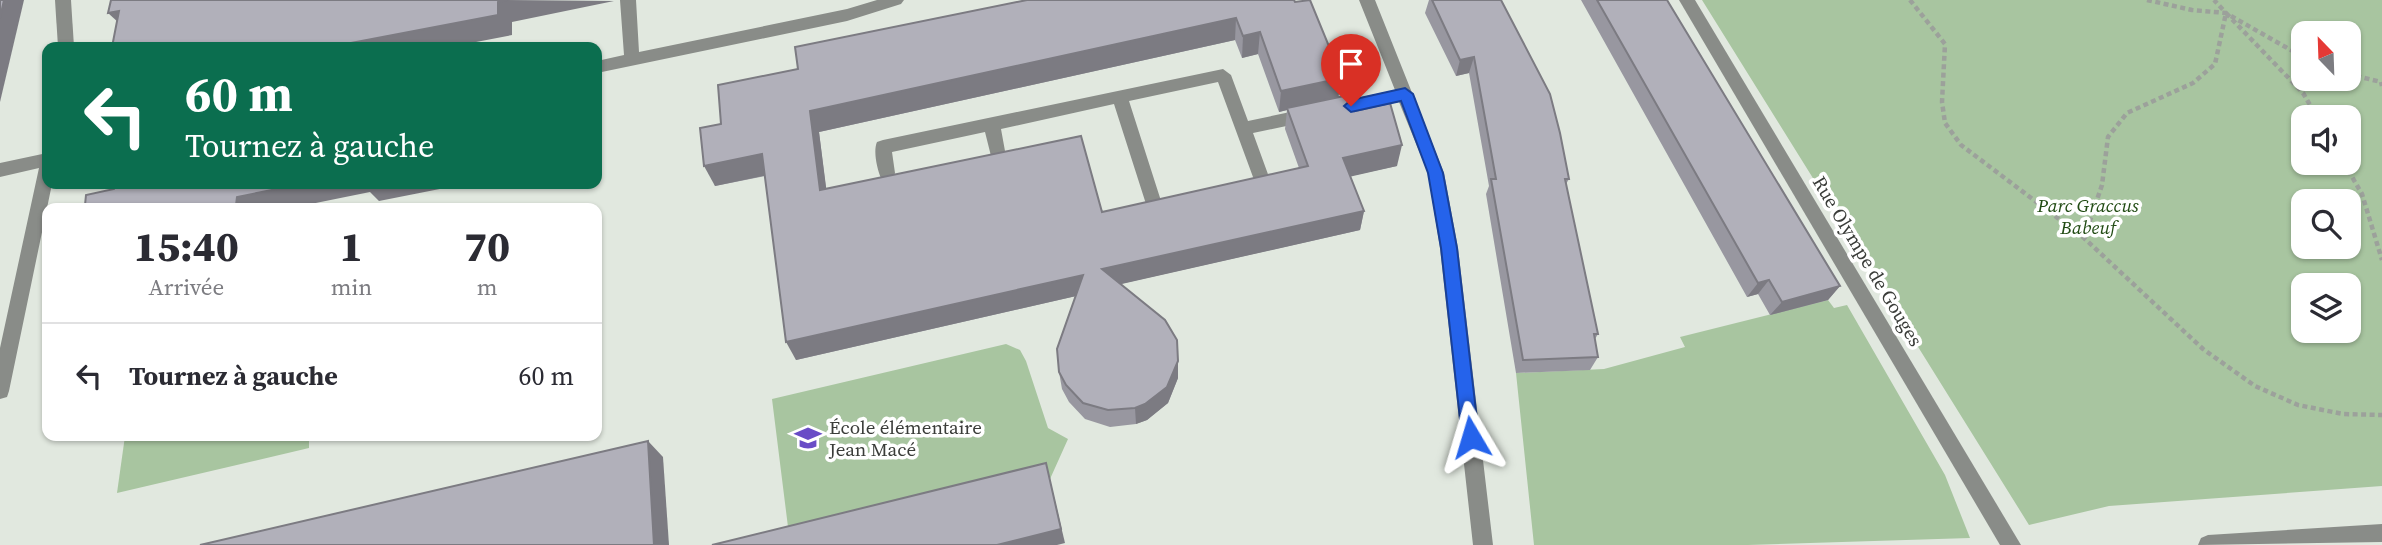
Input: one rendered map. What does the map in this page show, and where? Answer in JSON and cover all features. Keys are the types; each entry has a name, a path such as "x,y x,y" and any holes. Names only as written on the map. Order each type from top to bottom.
{"street":[{"path":"63,0 66,42"},
{"path":"628,0 632,60"},
{"path":"602,66 847,15 896,0"},
{"path":"1367,0 1436,173 1483,545"},
{"name":"Rue Olympe de Gouges","path":"1687,0 2011,545"},
{"path":"887,173 883,147 1223,75 1261,177"},
{"path":"1243,130 1405,94"},
{"path":"1120,97 1154,204"},
{"path":"992,124 998,151"},
{"path":"0,170 42,161"},
{"path":"0,391 43,189"},
{"path":"2208,545 2357,539 2382,533"}],"path":[{"path":"1910,0 1945,44 1942,102 1945,123 1961,145 2084,239 2203,349 2255,386 2298,405 2343,414 2382,415"},
{"path":"2147,0 2192,10 2226,13 2291,50"},
{"path":"2214,0 2303,93 2310,105"},
{"path":"2084,239 2102,185 2108,137 2127,113 2193,83 2215,64 2226,13"},
{"path":"2361,77 2382,83"},
{"path":"2351,175 2362,194 2382,260"}],"green space":[{"name":"Parc Graccus Babeuf","path":"1702,0 2382,0 2382,486 2109,506 2029,525"},
{"path":"1828,300 1834,308 1847,305 1945,475 1970,538 1748,545 1534,545 1516,373 1604,369 1685,347 1680,337"},
{"path":"1006,344 1020,350 1026,361 1048,428 1068,439 1050,479 790,543 772,399"},
{"path":"124,441 309,441 309,448 117,493"}],"building":[{"path":"0,0 4,0 0,18"},
{"path":"111,0 507,0 498,2 498,15 356,42 113,42 119,11 108,13"},
{"path":"1027,0 1310,0 1342,78 1281,91 1260,32 1243,36 1236,18 810,111 820,190 1081,136 1102,212 1308,166 1287,108 1349,95 1355,111 1390,103 1402,145 1343,158 1364,211 1102,269 1165,320 1177,340 1178,361 1167,387 1145,404 1135,408 1108,410 1083,403 1066,385 1059,372 1057,349 1083,275 786,342 762,154 704,166 700,128 721,124 718,85 798,69 795,47"},
{"path":"1432,0 1501,0 1550,94 1560,133 1569,179 1565,179 1598,334 1594,334 1598,357 1523,360 1491,179 1496,179 1474,57 1460,60"},
{"path":"1597,0 1667,0 1840,286 1782,302 1769,280 1758,283"},
{"path":"114,189 277,189 237,197 236,203 85,203 86,195"},
{"path":"648,441 654,545 200,545"},
{"path":"1046,463 1061,529 997,545 712,545"}],"place":[{"name":"École élémentaire Jean Macé","path":"808,438"}],"route":[{"path":"1351,106 1405,94 1436,173 1449,248 1471,437"}]}
